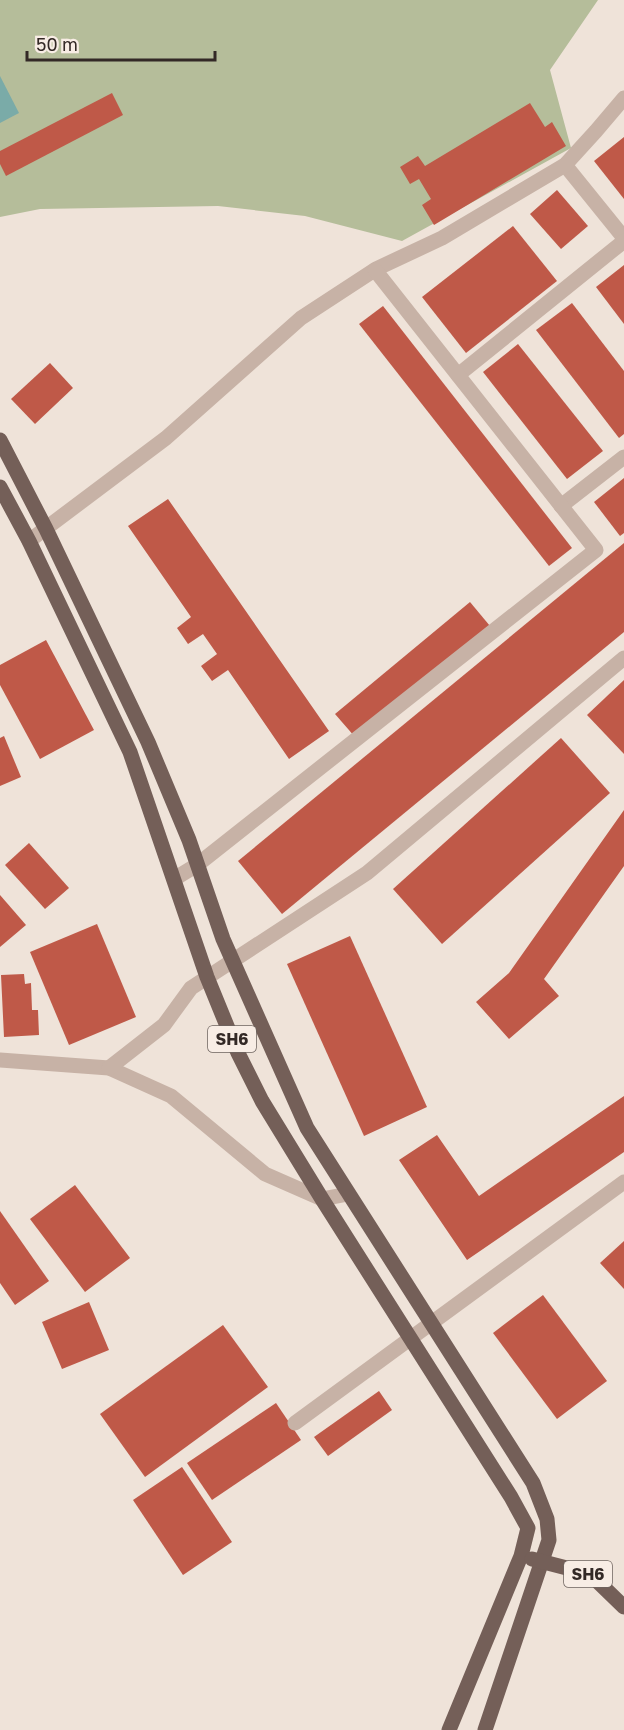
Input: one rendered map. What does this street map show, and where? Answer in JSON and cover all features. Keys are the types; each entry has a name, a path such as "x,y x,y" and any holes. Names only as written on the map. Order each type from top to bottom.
{"main road":[{"path":"0,440 46,529 148,742 232,961 307,1128 532,1483 548,1519 549,1540 485,1730"},
{"name":"SH6","path":"0,487 29,541 130,752 207,977 237,1053 262,1101 322,1199 511,1497 528,1528 521,1556"},
{"path":"449,1730 521,1556 540,1562"},
{"name":"SH6","path":"540,1562 590,1574 624,1607"}],"street":[{"path":"29,541 166,438 301,318 375,270 442,238 565,165 624,98"},
{"path":"458,375 624,239 565,165"},
{"path":"174,879 197,865 596,550 375,270"},
{"path":"561,506 624,457"},
{"path":"109,1068 164,1026 190,988 367,873 624,658"},
{"path":"0,1060 109,1068 171,1096 265,1174 322,1199 348,1194"},
{"path":"295,1423 624,1182"}],"green space":[{"path":"0,0 598,0 550,70 571,148 402,241 305,216 218,206 40,209 0,217"}],"water":[{"path":"0,76 19,113 0,123"}],"building":[{"path":"112,93 123,115 6,176 0,164 0,151"},
{"path":"530,103 545,127 552,122 566,146 434,225 422,205 431,199 419,179 410,184 400,167 418,156 425,166"},
{"path":"624,137 624,199 594,161"},
{"path":"557,190 588,226 561,249 530,214"},
{"path":"513,226 557,281 466,353 422,297"},
{"path":"624,265 624,324 596,287"},
{"path":"572,303 624,371 624,434 619,438 536,330"},
{"path":"383,306 572,548 549,566 359,324"},
{"path":"518,344 603,451 567,479 483,372"},
{"path":"50,363 73,388 35,424 11,399"},
{"path":"624,478 624,533 620,536 594,502"},
{"path":"168,499 329,731 289,759 228,670 212,681 201,666 217,654 203,634 188,644 177,628 191,617 128,526"},
{"path":"624,543 624,632 282,914 238,861"},
{"path":"470,602 490,626 355,737 335,714"},
{"path":"46,640 94,730 40,759 0,685 0,665"},
{"path":"624,680 624,754 587,715"},
{"path":"4,736 21,777 0,786 0,738"},
{"path":"561,738 610,793 442,944 393,889"},
{"path":"624,810 624,866 544,979 559,996 509,1039 476,1002 509,973"},
{"path":"29,843 69,888 45,909 5,865"},
{"path":"0,895 26,925 0,947"},
{"path":"97,924 136,1017 69,1045 30,952"},
{"path":"350,936 427,1107 364,1136 287,964"},
{"path":"24,974 25,984 31,983 32,1010 38,1010 39,1035 4,1037 1,975"},
{"path":"624,1096 624,1152 467,1260 399,1160 437,1135 479,1196"},
{"path":"75,1185 130,1258 85,1292 30,1219"},
{"path":"0,1211 49,1281 15,1305 0,1283"},
{"path":"624,1241 624,1289 600,1263"},
{"path":"543,1295 607,1381 557,1419 493,1333"},
{"path":"89,1302 109,1350 62,1369 42,1322"},
{"path":"223,1325 268,1387 145,1477 100,1414"},
{"path":"379,1391 392,1410 328,1456 314,1437"},
{"path":"276,1403 301,1440 212,1500 187,1463"},
{"path":"182,1467 232,1542 183,1575 133,1500"}]}
